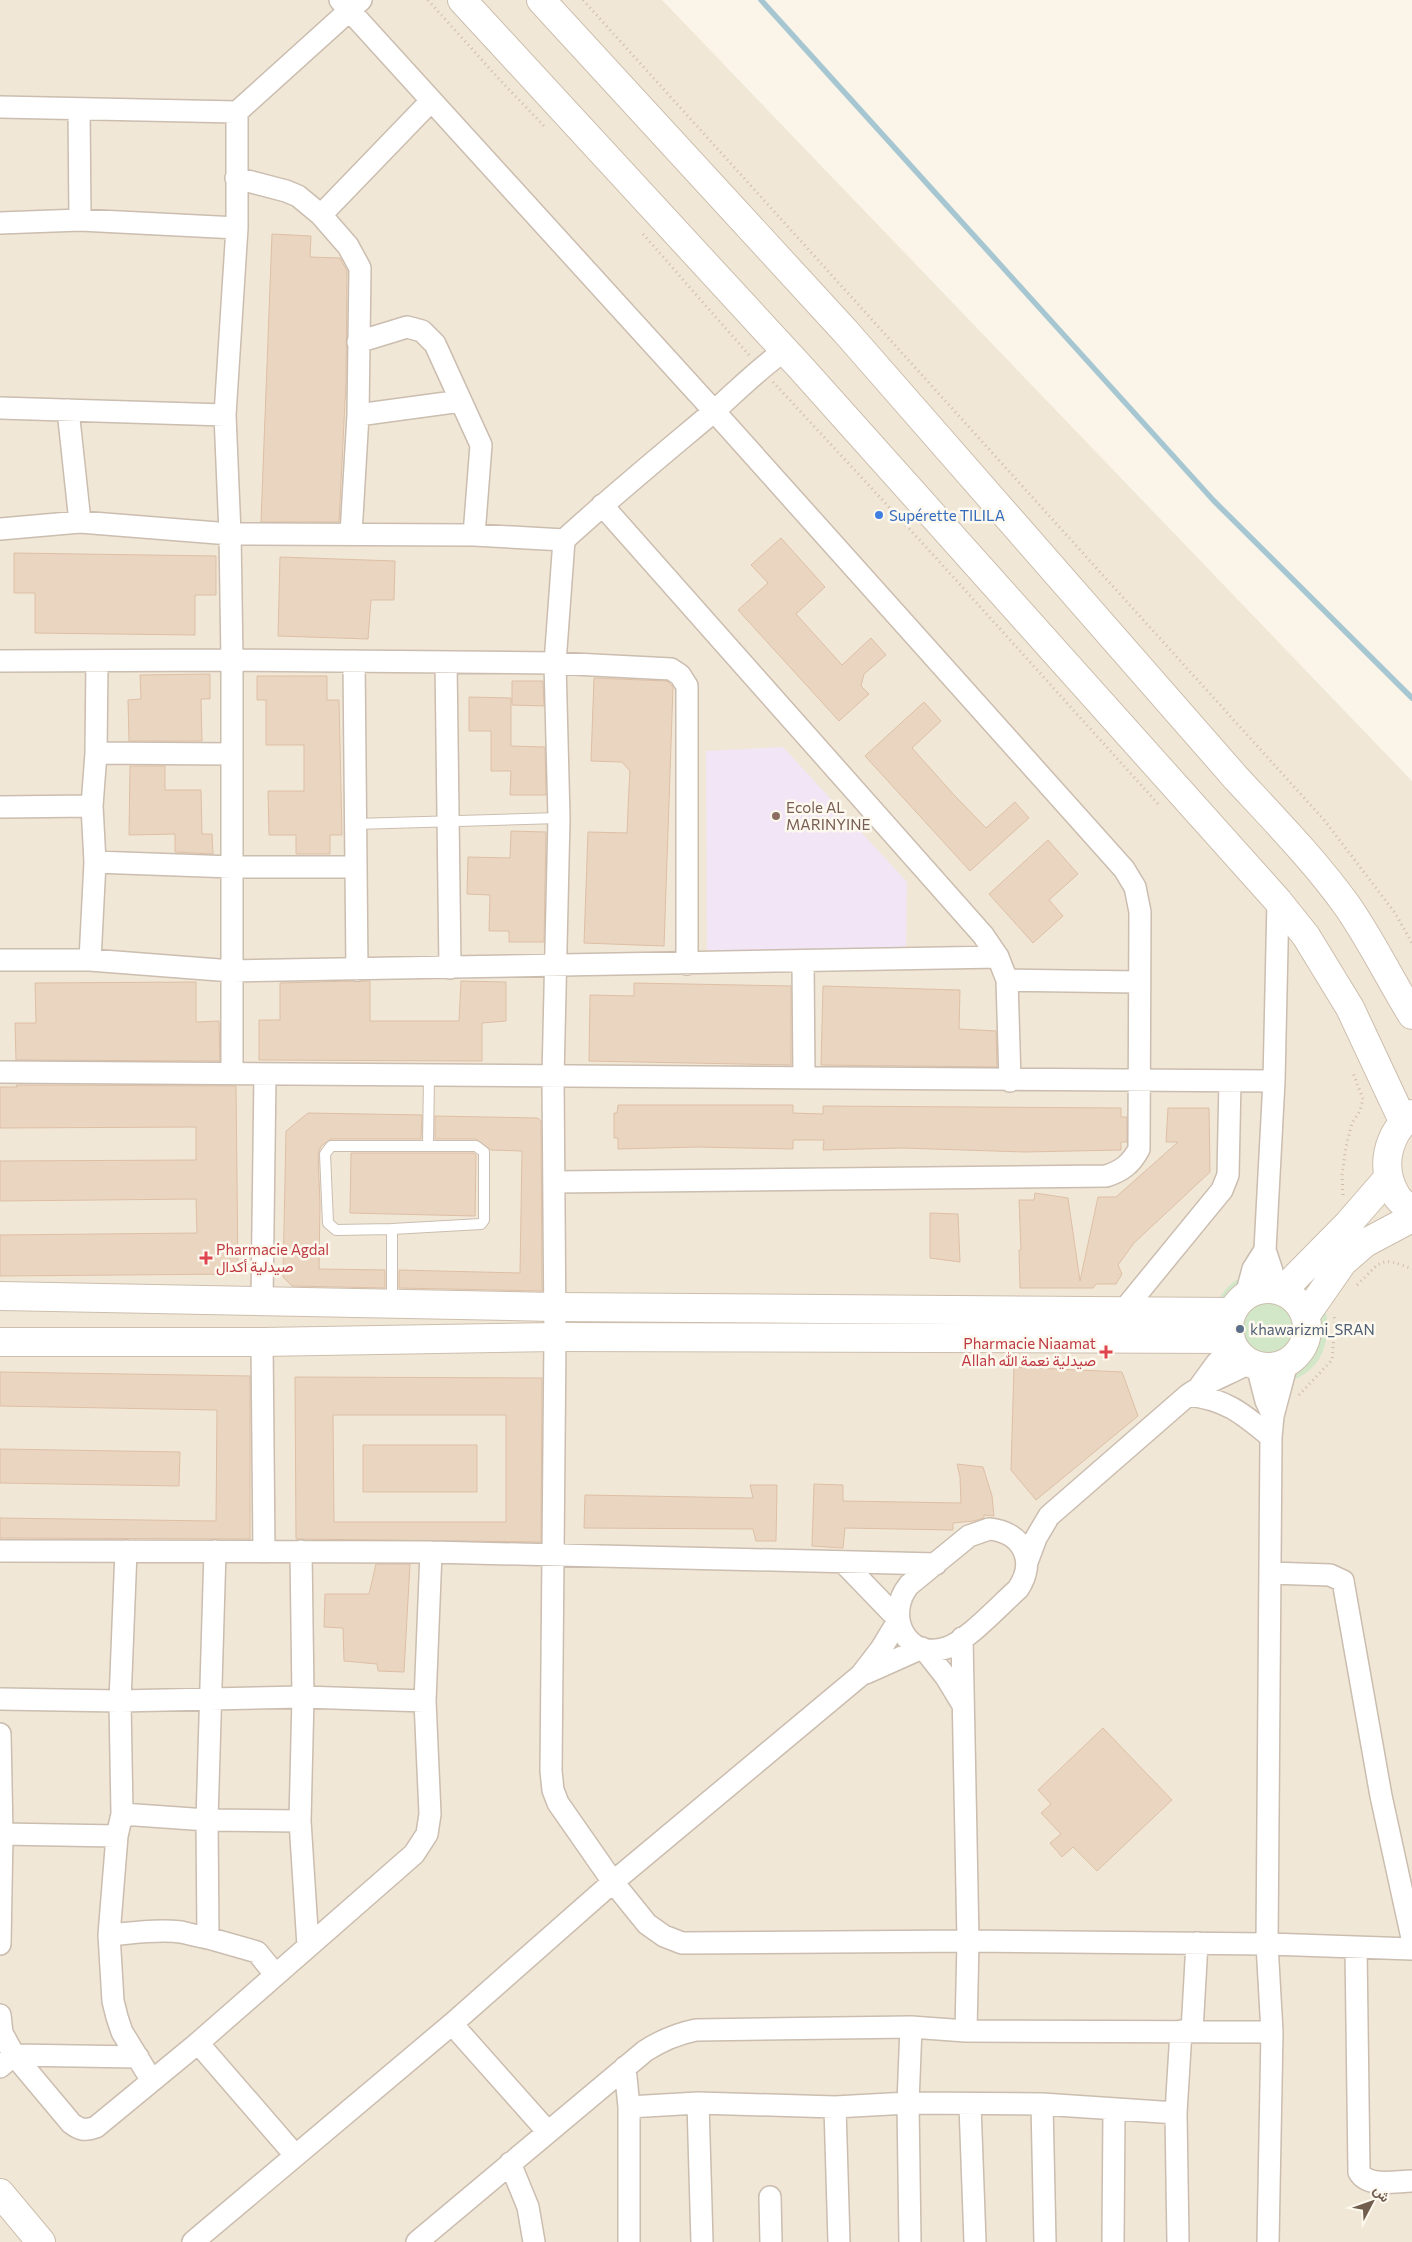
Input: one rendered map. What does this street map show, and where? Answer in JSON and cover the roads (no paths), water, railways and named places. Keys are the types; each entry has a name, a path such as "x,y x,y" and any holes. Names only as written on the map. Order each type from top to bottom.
{"street":[{"path":"462,0 784,351 1278,901 1306,936 1342,993 1408,1118 1394,1133 1389,1147 1387,1162 1388,1178 1397,1197 1412,1211"},
{"path":"541,0 846,332 1296,844 1347,906 1369,938 1412,1015"},
{"path":"0,107 237,112 350,3 431,101 714,411 1124,869 1135,887 1140,912 1138,1149 1133,1160 1121,1171 1106,1176 554,1182"},
{"path":"321,215 431,101"},
{"path":"79,109 80,220"},
{"path":"232,1073 232,660 230,534 225,415 237,228 237,112"},
{"path":"236,178 298,196 321,215 348,246 360,268 358,415 351,534"},
{"path":"0,223 80,220 237,228"},
{"path":"358,342 407,327 422,331 435,344 481,445 474,535"},
{"path":"784,351 760,368 714,411 602,505 564,540 555,663 559,818 553,1077 555,1337 551,1771 553,1790 558,1803 612,1882 647,1924 664,1936 682,1943 968,1941 1268,1944 1412,1949"},
{"path":"358,415 461,400"},
{"path":"0,408 225,415"},
{"path":"68,410 80,522"},
{"path":"602,505 983,935 998,958 1007,980 1010,1081"},
{"path":"0,528 80,522 230,534 474,535 564,540"},
{"path":"0,661 232,660 555,663 671,668 680,675 687,686 687,964"},
{"path":"90,960 95,862 92,806 96,753 97,661"},
{"path":"354,661 357,970"},
{"path":"446,662 450,968"},
{"path":"96,753 232,754"},
{"path":"0,807 92,806"},
{"path":"95,862 232,867 356,867"},
{"path":"1258,1297 1272,1271 1265,1250 1274,1081 1278,901"},
{"path":"0,960 90,960 232,971 998,958"},
{"path":"803,962 804,1078"},
{"path":"1007,980 1139,982"},
{"path":"0,1072 1010,1081 1274,1081"},
{"path":"262,1301 265,1074"},
{"path":"1123,1311 1222,1190 1228,1175 1230,1081"},
{"path":"1273,1416 1229,1323 1348,1224 1388,1178"},
{"path":"1306,1315 1343,1262 1365,1242 1412,1218"},
{"path":"0,1296 555,1307 1123,1311 1258,1297 1299,1303 1306,1315 1308,1328 1306,1341 1300,1352 1287,1363 1272,1368 1243,1353 555,1337 262,1342 0,1342"},
{"path":"262,1342 264,1552"},
{"path":"861,1676 923,1648 945,1649 962,1638 1018,1589 1023,1581 1027,1562 1036,1538 1049,1516 1194,1390 1216,1364 1243,1353"},
{"path":"1268,2242 1272,2032 1268,1944 1271,1437 1273,1416 1287,1363"},
{"path":"1194,1390 1232,1407 1271,1437"},
{"path":"193,2242 452,2024 612,1882 861,1676 882,1649 898,1620 899,1601 903,1592 969,1536 979,1531 1000,1530 1049,1516"},
{"path":"1000,1530 1010,1534 1018,1541 1024,1551 1027,1562"},
{"path":"0,1551 431,1552 936,1564"},
{"path":"126,1551 120,1701 122,1814 118,1836 109,1935 113,2001 122,2032 152,2081"},
{"path":"208,1938 209,1699 215,1551"},
{"path":"301,1551 303,1697 300,1821 308,1946"},
{"path":"0,2015 7,2061 78,2129 87,2130 96,2127 198,2043 414,1854 427,1834 430,1814 425,1701 431,1552"},
{"path":"843,1562 898,1620 907,1638 923,1648 946,1677 964,1707"},
{"path":"1270,1573 1330,1575 1343,1582 1381,1796 1412,1938"},
{"path":"962,1638 968,1941 966,2030"},
{"path":"0,1699 120,1701 303,1697 425,1701"},
{"path":"0,1734 2,1834 0,1944"},
{"path":"122,1814 207,1820 300,1821"},
{"path":"2,1834 118,1836"},
{"path":"109,1935 182,1932 196,1937 208,1938 257,1952 276,1974"},
{"path":"1178,2242 1176,2113 1197,1943"},
{"path":"1356,1948 1359,2172 1362,2178 1369,2182 1412,2181"},
{"path":"452,2024 548,2132"},
{"path":"416,2242 625,2067 660,2041 678,2033 696,2030 911,2027 966,2030 1272,2032"},
{"path":"910,2242 908,2103 911,2027"},
{"path":"198,2043 296,2155"},
{"path":"7,2061 138,2057"},
{"path":"625,2067 629,2107 629,2242"},
{"path":"629,2107 698,2103 835,2107 908,2103 970,2105 1042,2104 1176,2113"},
{"path":"698,2103 702,2242"},
{"path":"1042,2104 1045,2242"},
{"path":"970,2105 975,2242"},
{"path":"835,2107 839,2242"},
{"path":"1113,2242 1114,2110"},
{"path":"510,2163 528,2207 534,2242"},
{"path":"0,2193 40,2242"},
{"path":"770,2197 771,2242"}],"lane":[{"path":"355,824 559,818"},
{"path":"428,1145 429,1076"},
{"path":"428,1145 476,1146 484,1152 484,1220 477,1226 392,1230 336,1230 331,1228 328,1223 325,1154 327,1149 331,1146 428,1145"},
{"path":"392,1230 392,1304"}],"waterway":[{"path":"761,0 1214,501 1412,698"}],"place":[{"name":"Supérette TILILA","path":"879,515"},
{"name":"Ecole AL MARINYINE","path":"776,816"},
{"name":"Pharmacie Agdal صيدلية أكدال","path":"206,1258"},
{"name":"khawarizmi_SRAN","path":"1240,1329"},
{"name":"Pharmacie Niaamat Allah صيدلية نعمة الله","path":"1106,1352"}]}
